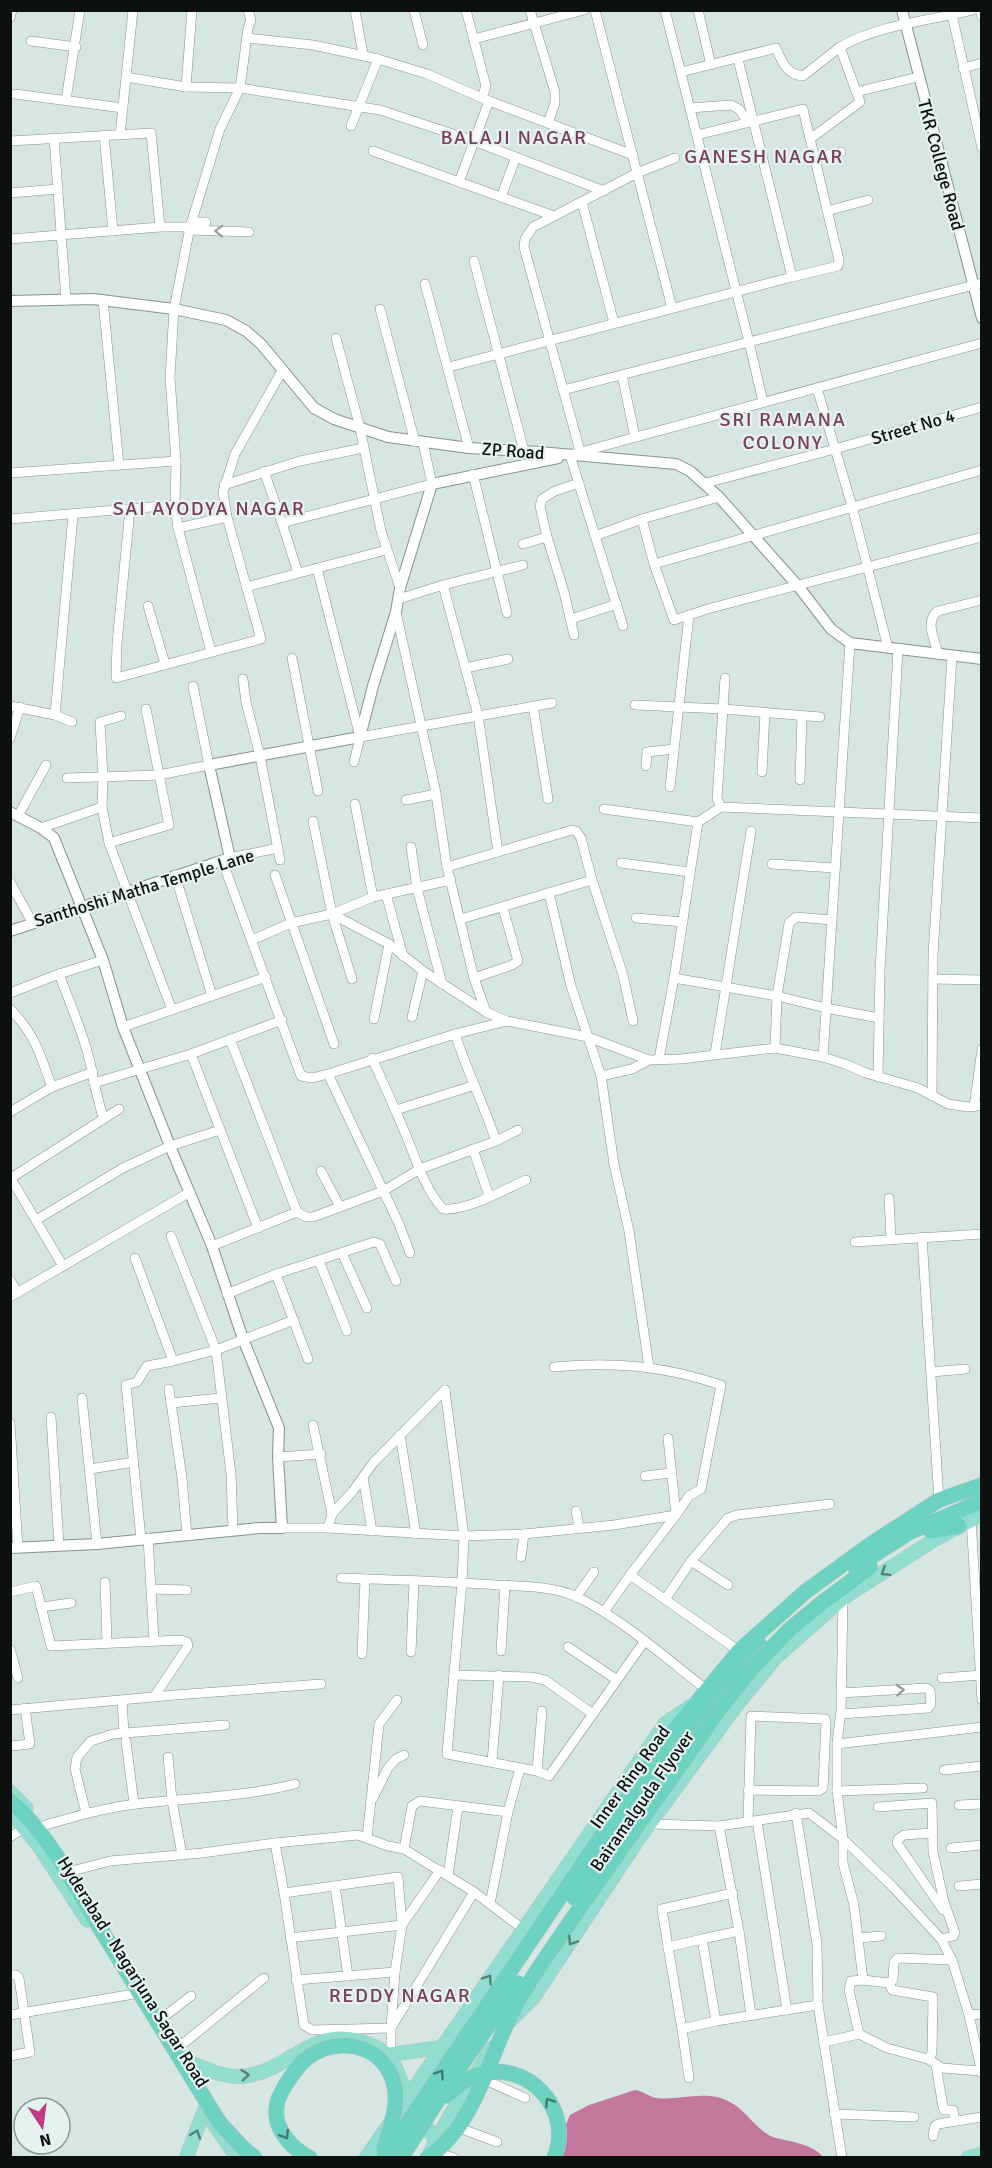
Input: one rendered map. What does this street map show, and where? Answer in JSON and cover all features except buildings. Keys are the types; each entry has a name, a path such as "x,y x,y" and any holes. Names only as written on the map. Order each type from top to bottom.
{"highway":[{"name":"Inner Ring Road","path":"706,1698 739,1652 805,1592 871,1544 939,1500 981,1485"},
{"path":"431,2152 442,2148 455,2134 466,2116 512,2012 545,1958 722,1706 753,1667 790,1629 856,1577 931,1531 966,1518 981,1502"},
{"name":"Bairamalguda Flyover","path":"383,2157 706,1698 753,1650 829,1585 910,1532 966,1518"},
{"path":"706,1698 732,1712"},
{"name":"Bairamalguda Flyover","path":"401,2157 621,1828 673,1744"},
{"path":"10,1801 20,1809 41,1836 219,2122 243,2148 255,2156"},
{"path":"310,2157 287,2142 277,2118 277,2102 298,2067 311,2054 336,2045 354,2047 378,2058 389,2072 395,2090 393,2116 383,2157"},
{"path":"434,2105 458,2086 478,2075 499,2073 517,2075 534,2084 547,2097 556,2113 559,2131 558,2149 554,2157"}],"main road":[{"path":"431,2152 474,2075 509,2022 533,1998 650,1824 732,1712 776,1657 843,1598 966,1518"},
{"name":"Inner Ring Road","path":"366,2157 665,1724 706,1698"},
{"name":"Hyderabad - Nagarjuna Sagar Road","path":"10,1792 42,1826 72,1871 234,2136 255,2156"},
{"name":"Hyderabad - Nagarjuna Sagar Road","path":"10,1811 39,1846 74,1898 237,2157"},
{"path":"475,1998 509,2022"},
{"path":"189,2062 224,2075 245,2076 267,2070 322,2041 340,2037 358,2040 389,2055 431,2152"},
{"path":"389,2055 443,2047"},
{"path":"186,2157 205,2109"},
{"path":"968,2157 981,2154"}],"street":[{"path":"10,18 12,10"},
{"path":"66,100 80,10"},
{"path":"120,135 133,10"},
{"path":"186,87 192,10"},
{"path":"211,652 178,528 170,378 174,309 191,226 220,129 240,88 251,20 248,10"},
{"path":"355,10 363,54"},
{"path":"414,10 423,45"},
{"path":"459,182 474,141 486,86 466,10"},
{"path":"530,10 555,92 555,103 548,123"},
{"path":"474,39 584,10"},
{"path":"595,10 672,308"},
{"path":"665,10 763,402"},
{"path":"698,10 711,65"},
{"name":"TKR College Road","path":"902,10 918,77 977,284 981,318"},
{"path":"681,72 776,48 785,67 795,76 803,76 840,47 870,33 906,23 973,10"},
{"path":"980,10 981,16"},
{"path":"951,13 963,68 978,120 981,148"},
{"path":"247,38 313,45 363,54 427,74 485,99 633,155"},
{"path":"31,41 76,47"},
{"path":"810,139 860,102 840,47"},
{"path":"351,126 378,59"},
{"path":"738,59 751,123 792,277"},
{"path":"963,68 981,63"},
{"path":"126,77 186,87 240,88 380,110 474,141 604,191"},
{"path":"856,92 918,77"},
{"path":"15,94 123,108"},
{"path":"690,108 731,105 751,123"},
{"path":"449,367 838,266 839,260 802,109 697,135"},
{"path":"10,141 150,134 160,227"},
{"path":"104,135 113,231"},
{"path":"54,138 66,300"},
{"path":"373,151 554,216"},
{"path":"815,158 841,152"},
{"path":"501,197 516,157"},
{"path":"623,626 579,483 563,390 524,247 525,239 533,227 638,173 675,158"},
{"path":"10,193 58,189"},
{"path":"827,211 868,200"},
{"path":"582,202 614,324"},
{"path":"191,226 206,222"},
{"path":"10,239 191,226 249,232"},
{"path":"474,261 500,353 524,452"},
{"path":"425,284 469,448"},
{"path":"563,390 977,284"},
{"path":"103,300 119,465"},
{"name":"ZP Road","path":"10,301 103,300 174,309 226,320 261,344 315,408 334,419 388,437 469,448 575,453 676,464 690,471 719,497 798,586 831,629 850,643"},
{"path":"354,762 373,686 432,484 380,309"},
{"path":"336,338 360,428 386,550 399,594"},
{"path":"282,523 473,474 575,453 981,343"},
{"path":"130,509 117,643 116,678 261,639 227,517 224,485 236,454 282,371"},
{"path":"622,375 635,437"},
{"path":"817,388 852,506 867,567 893,649 878,1077"},
{"name":"Street No 4","path":"705,483 981,407"},
{"path":"224,485 300,461 363,448"},
{"path":"10,473 176,460"},
{"path":"654,564 981,470"},
{"path":"264,471 298,573"},
{"path":"473,474 507,613"},
{"path":"574,635 540,506 546,495 579,483"},
{"path":"595,536 642,519 719,497"},
{"path":"10,524 11,519 176,505"},
{"path":"55,715 73,515"},
{"path":"178,528 227,517"},
{"path":"642,519 654,564 674,620 981,537"},
{"path":"523,544 547,537"},
{"path":"246,587 386,550"},
{"path":"399,594 523,565"},
{"path":"317,568 360,738"},
{"path":"443,585 478,715 498,852"},
{"path":"939,654 930,621 933,615 938,611 981,600"},
{"path":"571,619 617,604"},
{"path":"148,606 165,664"},
{"path":"396,612 436,794 447,867 474,978 486,1012"},
{"path":"670,787 689,615"},
{"path":"823,1057 850,643 981,659"},
{"path":"932,1096 933,979 951,656"},
{"path":"291,658 318,791"},
{"path":"465,668 508,659"},
{"path":"722,807 717,799 725,678"},
{"path":"243,679 280,860"},
{"path":"193,686 226,859 252,940 301,1076 312,1077 328,1074 455,1034 507,1022"},
{"path":"67,778 159,775 552,702"},
{"path":"635,705 820,717"},
{"path":"10,738 15,706 55,715 72,722"},
{"path":"533,706 548,800"},
{"path":"109,843 169,825 146,709"},
{"path":"762,772 765,712"},
{"path":"121,716 100,722 102,807 116,865 129,893 172,1010"},
{"path":"800,780 802,716"},
{"path":"645,766 647,752 674,749"},
{"path":"46,765 14,814 41,828 54,838 104,960 123,1027 212,1246 243,1339 279,1428 278,1457 282,1528"},
{"path":"406,800 436,794"},
{"path":"355,804 373,897"},
{"path":"41,828 102,807"},
{"path":"604,809 698,822 722,807 981,818"},
{"path":"313,821 332,914 352,979"},
{"path":"654,1059 674,978 698,822"},
{"path":"447,867 572,830 576,831 581,838 623,975 633,1021"},
{"path":"715,1054 751,831"},
{"path":"411,847 417,888 442,984"},
{"name":"Santhoshi Matha Temple Lane","path":"10,931 226,859 278,848"},
{"path":"621,863 690,872"},
{"path":"772,864 835,868"},
{"path":"175,875 212,996"},
{"path":"275,875 334,1044"},
{"path":"252,940 291,922 332,914 373,897 451,880"},
{"path":"461,919 592,880"},
{"path":"10,882 32,922"},
{"path":"549,893 571,986 601,1076 616,1174 629,1231 649,1367"},
{"path":"386,894 404,958"},
{"path":"474,978 518,961 503,908"},
{"path":"332,914 389,944 423,972 486,1012 507,1022 588,1037 654,1059 681,1059 775,1048 823,1057 878,1077 918,1088 948,1104 978,1106 981,1049"},
{"path":"775,1048 777,996 789,922 796,917 832,920"},
{"path":"636,918 683,922"},
{"path":"374,1019 389,944"},
{"path":"10,993 104,960"},
{"path":"412,1017 423,972"},
{"path":"59,974 93,1072 102,1119"},
{"path":"123,1027 266,977"},
{"path":"674,978 777,996 879,1018"},
{"path":"933,979 981,980"},
{"path":"12,1014 27,1026 52,1087"},
{"path":"94,1083 191,1054 282,1020"},
{"path":"455,1034 496,1142"},
{"path":"230,1039 297,1212 306,1217 313,1217 383,1191 420,1169 496,1142 518,1130"},
{"path":"191,1054 258,1228"},
{"path":"372,1059 434,1199 443,1209 452,1210 463,1207 526,1180"},
{"path":"601,1076 632,1069 654,1059"},
{"path":"10,1112 52,1087 93,1072"},
{"path":"328,1074 410,1252"},
{"path":"396,1110 475,1085"},
{"path":"63,1266 11,1178 119,1109"},
{"path":"36,1220 123,1168 170,1146 220,1130"},
{"path":"473,1149 489,1196"},
{"path":"321,1171 340,1207"},
{"path":"10,1280 14,1295 190,1192"},
{"path":"890,1198 891,1240"},
{"path":"212,1246 297,1212"},
{"path":"855,1242 981,1234"},
{"path":"171,1236 216,1350 231,1474 233,1530"},
{"path":"922,1237 939,1500"},
{"path":"227,1294 276,1274 374,1242 378,1243 396,1281"},
{"path":"342,1253 367,1308"},
{"path":"135,1258 173,1361"},
{"path":"319,1261 347,1331"},
{"path":"276,1274 308,1359"},
{"path":"154,1641 152,1589 126,1385 137,1382 147,1366 216,1350 294,1320"},
{"path":"554,1367 593,1363 649,1367 693,1376 721,1385 701,1489 690,1496 604,1612"},
{"path":"932,1372 965,1369"},
{"path":"168,1389 182,1478 187,1534"},
{"path":"332,1514 354,1491 373,1463 445,1390 464,1536 447,1754 537,1771 549,1776 644,1642"},
{"path":"82,1398 97,1544"},
{"path":"171,1403 221,1398"},
{"path":"51,1417 59,1546"},
{"path":"10,1423 14,1548 97,1544 233,1530 282,1528 328,1528 464,1536 524,1534 614,1526 676,1515"},
{"path":"313,1425 332,1514 328,1528"},
{"path":"400,1435 416,1534"},
{"path":"668,1438 676,1515"},
{"path":"278,1457 321,1454"},
{"path":"90,1468 134,1462"},
{"path":"645,1476 671,1473"},
{"path":"363,1477 372,1531"},
{"path":"666,1598 690,1561 729,1518 736,1515 830,1504"},
{"path":"576,1511 579,1528"},
{"path":"966,1518 981,1675 981,1700"},
{"path":"521,1557 524,1534"},
{"path":"690,1561 728,1585"},
{"path":"576,1597 594,1572"},
{"path":"630,1575 666,1598 739,1652"},
{"path":"341,1578 537,1587 576,1597 604,1612 644,1642 706,1698"},
{"path":"362,1654 365,1579"},
{"path":"411,1652 414,1581"},
{"path":"105,1582 107,1643"},
{"path":"501,1651 505,1585"},
{"path":"10,1592 36,1586 51,1646 187,1641 188,1646 154,1697"},
{"path":"152,1589 187,1590"},
{"path":"843,1598 837,1791 843,1839 843,1863 854,1905 863,1980"},
{"path":"41,1607 71,1603"},
{"path":"568,1647 617,1680"},
{"path":"10,1649 18,1678"},
{"path":"454,1675 500,1675 545,1680 593,1714"},
{"path":"492,1762 500,1675"},
{"path":"942,1678 981,1675"},
{"path":"10,1710 321,1684"},
{"path":"841,1693 926,1688 930,1690 931,1704 928,1708 841,1714"},
{"path":"122,1700 134,1804"},
{"path":"367,1838 379,1724 397,1700"},
{"path":"10,1746 30,1744 25,1708"},
{"path":"537,1771 542,1712"},
{"path":"732,1712 747,1712 751,1716 825,1719 826,1722 823,1788 819,1791 748,1790"},
{"path":"751,1716 748,1790 787,2010"},
{"path":"86,1813 75,1769 77,1758 91,1741 113,1734 125,1737 225,1725"},
{"path":"837,1744 981,1727"},
{"path":"371,1803 388,1768 396,1759 404,1755"},
{"path":"168,1757 172,1800 182,1855"},
{"path":"944,1770 981,1766"},
{"path":"490,1904 508,1812 520,1768"},
{"path":"42,1826 86,1813 134,1804 267,1791 296,1784"},
{"path":"837,1791 923,1788"},
{"path":"404,1849 414,1803 424,1800 458,1807 508,1812"},
{"path":"878,1807 932,1803 933,1852 954,1935 941,1939"},
{"path":"959,1805 981,1804"},
{"path":"290,1938 402,1924 444,1873 458,1807"},
{"path":"650,1824 719,1826 796,1813 809,1813 843,1839 893,1887 941,1939 952,1960 969,2015 979,2051 981,2072 942,2068 932,2062 887,2048 859,2034 824,2042"},
{"path":"796,1813 817,1944 819,2005 842,2157"},
{"path":"719,1826 733,1893 751,2016"},
{"path":"10,1837 24,1828"},
{"path":"932,1833 904,1834 897,1843 948,1917"},
{"path":"72,1871 110,1861 358,1835 404,1849 474,1892 523,1929"},
{"path":"275,1843 304,2025 312,2030 391,2028"},
{"path":"951,1848 981,1845"},
{"path":"284,1893 398,1877 402,1924 395,1972 389,2055"},
{"path":"959,1886 981,1884"},
{"path":"335,1886 348,1976"},
{"path":"391,2028 474,1892"},
{"path":"689,2078 662,1910 733,1893"},
{"path":"668,1947 739,1931"},
{"path":"859,1938 881,1936"},
{"path":"702,1939 716,2021"},
{"path":"889,1983 893,1980 894,1962 898,1958 952,1960"},
{"path":"296,1980 395,1972"},
{"path":"10,1975 16,1975 19,1978 30,2052 10,2056"},
{"path":"179,2046 264,1978"},
{"path":"859,2034 849,1985 854,1980 889,1983"},
{"path":"889,1983 892,1990 933,1997 932,2062 944,2110 952,2110 955,2121"},
{"path":"10,2015 134,1994"},
{"path":"161,2019 191,1996"},
{"path":"682,2029 716,2021 819,2005"},
{"path":"969,2015 981,2014"},
{"path":"474,2075 525,2098"},
{"path":"834,2114 914,2117"},
{"path":"933,2136 935,2126 981,2116"},
{"path":"446,2123 497,2142"},
{"path":"431,2152 454,2157"}],"shaded area":[{"path":"635,2090 666,2099 703,2096 721,2098 736,2106 767,2134 807,2146 823,2157 551,2158 570,2115 589,2105"}],"district":[{"name":"BALAJI NAGAR","path":"514,137"},
{"name":"GANESH NAGAR","path":"764,156"},
{"name":"SRI RAMANA COLONY","path":"783,430"},
{"name":"SAI AYODYA NAGAR","path":"209,508"},
{"name":"REDDY NAGAR","path":"400,1995"}]}
